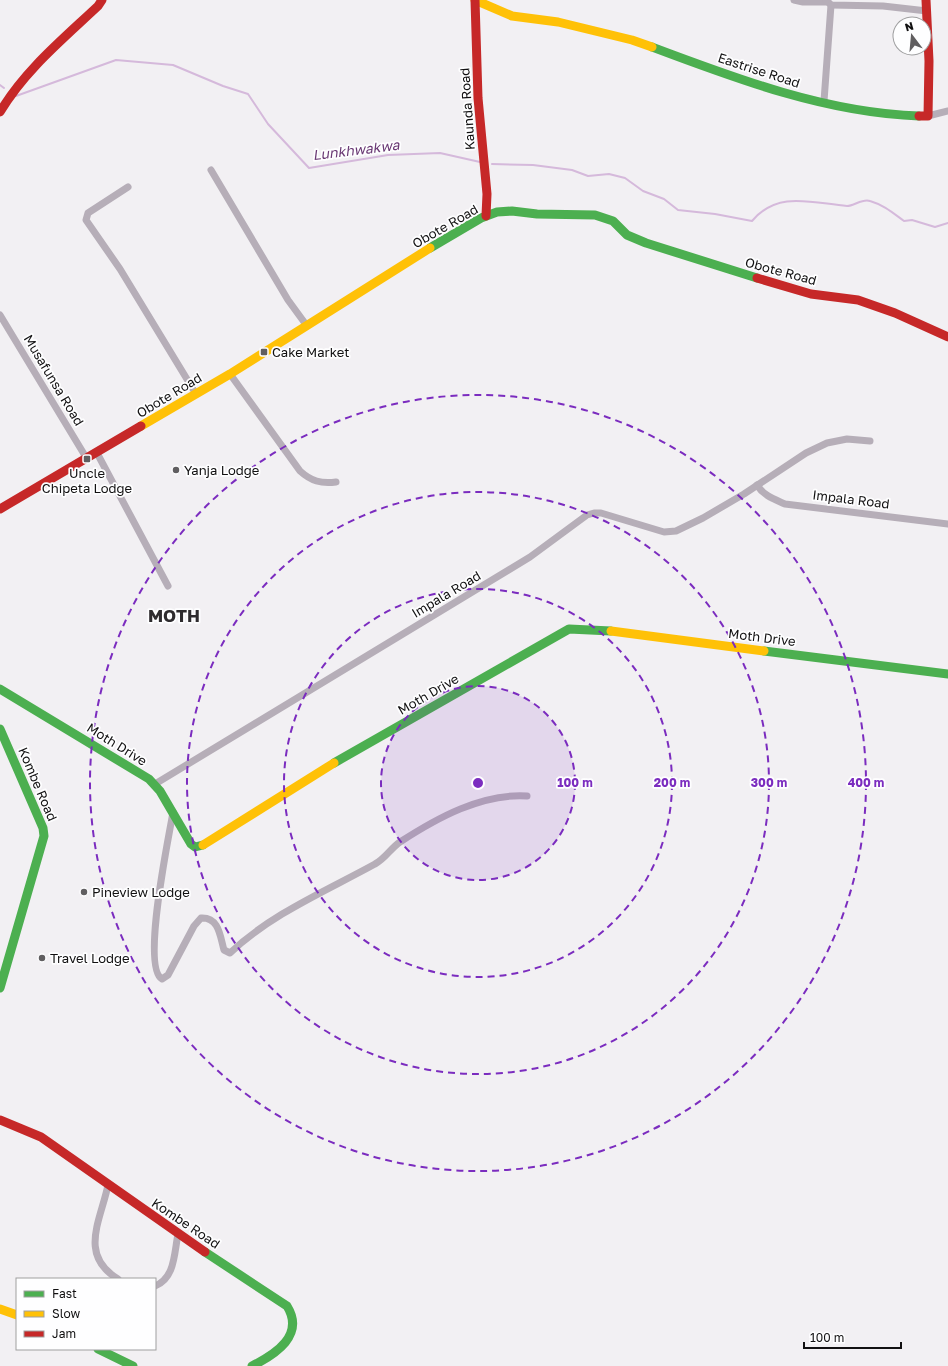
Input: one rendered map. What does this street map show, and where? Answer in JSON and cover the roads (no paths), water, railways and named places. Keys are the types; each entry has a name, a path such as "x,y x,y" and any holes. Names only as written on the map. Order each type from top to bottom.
{"main road":[{"path":"0,112 24,76 69,35 102,0"},
{"name":"Eastrise Road","path":"475,0 512,16 558,22 632,40 770,89 807,99 896,115 928,116"},
{"name":"Kaunda Road","path":"475,0 478,98 487,194 486,216"},
{"path":"926,0 929,61 928,116"},
{"name":"Obote Road","path":"0,509 230,374 396,269 486,216 497,212 512,211 537,214 595,214 613,221 627,235 646,243 729,270 811,294 858,300 895,313 948,337"},
{"name":"Moth Drive","path":"0,688 135,770 155,784 173,812 191,846 199,847 348,754 569,629 592,629 948,674"},
{"name":"Kombe Road","path":"0,729 43,828 44,843 0,988"},
{"name":"Kombe Road","path":"0,1120 41,1137 178,1234 287,1306 293,1313 296,1322 293,1330 275,1352 252,1366"},
{"path":"0,1309 16,1315"},
{"path":"100,1350 133,1366"}],"street":[{"path":"794,0 803,2 828,2 883,6 927,11"},
{"path":"824,101 828,2"},
{"path":"928,116 948,111"},
{"path":"211,170 288,300 307,326"},
{"path":"128,187 88,214 86,220 120,269 196,394"},
{"name":"Musafunsa Road","path":"0,315 87,458"},
{"path":"230,374 300,471 309,479 326,483 336,482"},
{"name":"Impala Road","path":"155,784 530,557 587,515 601,513 664,532 670,532 703,518 806,453 827,443 848,439 870,441"},
{"path":"97,453 168,586"},
{"name":"Impala Road","path":"757,485 762,492 785,504 948,524"},
{"path":"173,812 154,930 154,964 159,977 162,979 168,975 194,926 201,918 208,917 216,923 224,950 230,953 246,938 318,894 377,863 399,843 458,810 511,795 527,796"},
{"path":"108,1185 104,1206 96,1228 95,1246 98,1261 108,1273 116,1278"},
{"path":"156,1286 164,1282 170,1274 178,1234"}],"waterway":[{"name":"Lunkhwakwa","path":"16,96 116,60 173,65 223,86 248,94 268,124 309,168 388,155 440,153 480,162"},
{"name":"Lunkhwakwa","path":"0,85 4,88"},
{"name":"Lunkhwakwa","path":"492,164 533,165 572,170 588,176 609,174 625,178 643,191 664,199 678,210 715,214 752,221 762,211 773,205 784,202 808,201 847,206 867,200 884,207 904,221 912,220 935,227 948,223"}],"place":[{"name":"Cake Market","path":"264,352"},
{"name":"Uncle Chipeta Lodge","path":"87,459"},
{"name":"Yanja Lodge","path":"176,470"},
{"name":"Pineview Lodge","path":"84,892"},
{"name":"Travel Lodge","path":"42,958"}],"district":[{"name":"MOTH","path":"174,616"}]}
